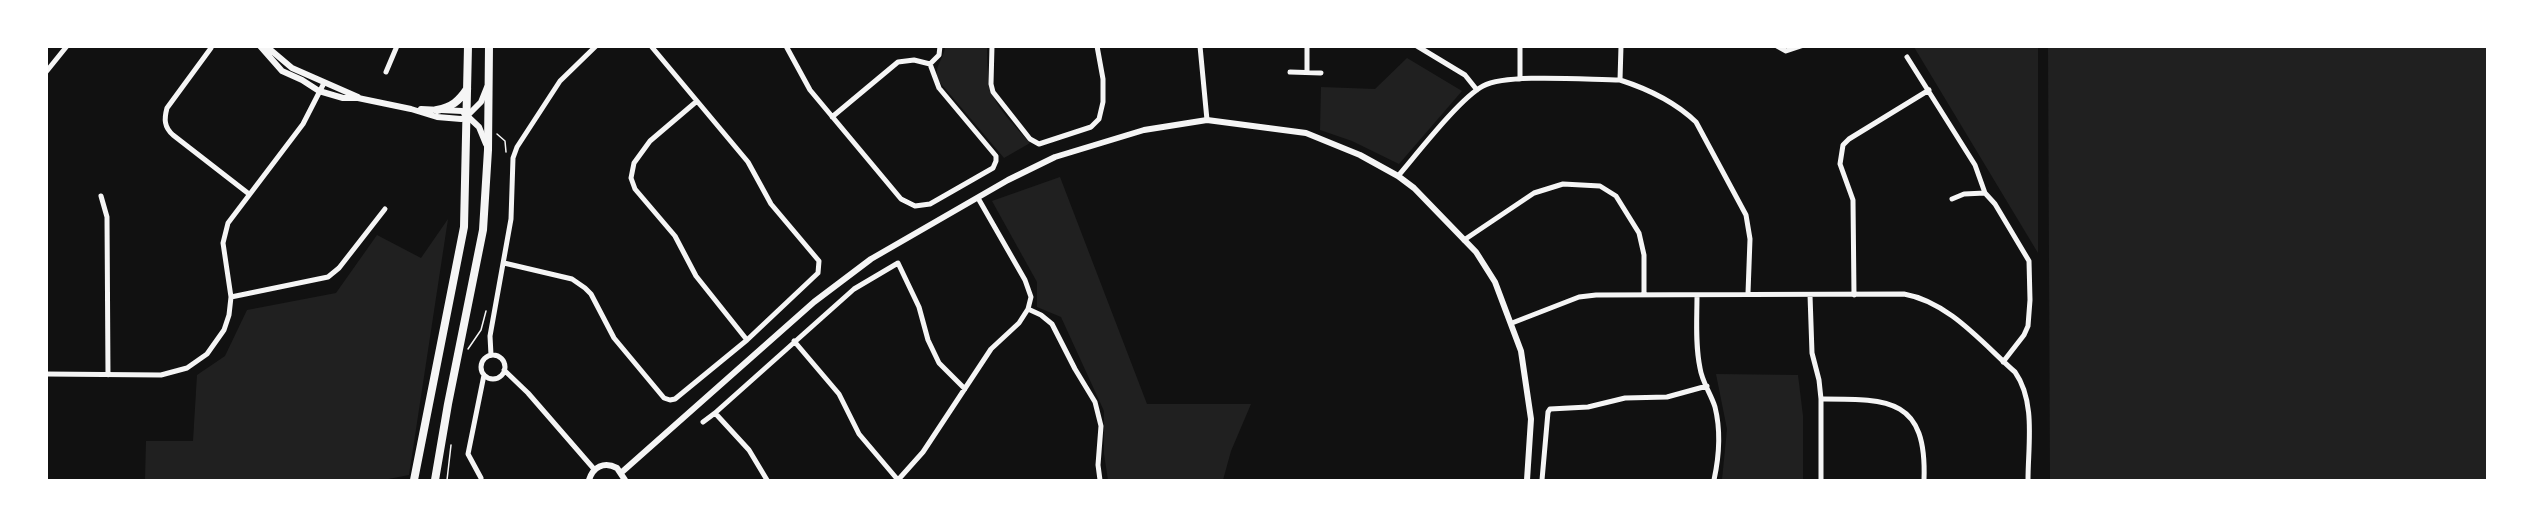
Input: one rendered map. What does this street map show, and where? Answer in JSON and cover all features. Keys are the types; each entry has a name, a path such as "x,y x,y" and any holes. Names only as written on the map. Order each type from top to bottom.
{"highway":[{"path":"414,480 464,227 468,46"},
{"path":"437,480 448,404 483,230 488,150 489,46"},
{"path":"437,110 450,107 458,102 467,89"}],"street":[{"path":"46,72 67,46"},
{"path":"260,46 282,71 319,91 343,98 358,98 411,109 436,117 461,120 481,102 489,81"},
{"path":"267,46 288,64 324,83 346,90 358,98"},
{"path":"386,72 397,46"},
{"path":"491,355 490,336 511,219 513,158 517,147 560,81 596,46"},
{"path":"504,263 572,279 585,288 591,294 614,338 667,399 675,399 747,340 818,273 820,265 771,204 748,162 651,46"},
{"path":"786,46 810,90 901,199 915,206 930,204 993,168 996,160 996,156 939,88 930,64"},
{"path":"930,64 939,55 940,46"},
{"path":"992,46 993,92 1030,139 1039,144 1091,127 1099,119 1103,102 1103,79 1097,46"},
{"path":"1200,46 1207,120"},
{"path":"1307,46 1307,72"},
{"path":"1417,46 1465,75 1477,90"},
{"path":"1520,46 1520,79"},
{"path":"1620,80 1621,46"},
{"path":"1777,46 1786,51 1801,46"},
{"path":"211,48 167,108 164,117 165,125 173,135 249,194"},
{"path":"1907,57 1975,165 1985,193 1995,204 2028,261 2030,300 2028,326 2024,335 2003,362"},
{"path":"832,117 898,62 914,60 930,64"},
{"path":"1290,72 1321,73"},
{"path":"1398,176 1455,111 1483,86 1520,79 1620,80 1662,97 1687,113 1696,122 1746,214 1750,239 1748,293"},
{"path":"46,374 161,375 187,368 207,354 224,330 229,315 231,297 224,255 224,234 228,223 303,124 324,83"},
{"path":"1854,295 1853,200 1840,164 1843,145 1849,139 1929,90"},
{"path":"697,101 650,141 634,163 631,178 635,189 675,236 696,276 747,340"},
{"path":"411,109 462,111 479,127 488,150"},
{"path":"622,472 814,302 871,259 1054,157 1144,130 1207,120 1306,133 1351,151 1398,176 1427,200 1476,252 1495,282 1521,351 1530,402 1531,436 1527,480"},
{"path":"1464,240 1534,193 1563,184 1600,186 1616,195 1639,233 1644,255 1644,295"},
{"path":"1952,199 1964,194 1985,193"},
{"path":"101,196 107,217 108,375"},
{"path":"794,341 839,394 859,434 898,480 923,452 991,349 1019,323 1028,309 1031,297 1026,280 978,198"},
{"path":"231,297 328,277 339,268 385,209"},
{"path":"703,422 854,289 898,263 919,307 928,340 939,363 965,390"},
{"path":"1512,323 1579,297 1748,293 1904,294 1934,303 1964,326 2021,381 2028,398 2028,480"},
{"path":"1697,295 1696,344 1700,372 1707,386 1717,420 1718,454 1714,480"},
{"path":"1810,295 1812,353 1821,399 1821,480"},
{"path":"1028,309 1041,315 1052,324 1095,402 1101,426 1098,465 1100,480"},
{"path":"491,355 502,359 504,370 528,393 594,469"},
{"path":"481,478 468,454 484,375 481,363 491,355"},
{"path":"484,375 495,379 504,370"},
{"path":"1542,480 1550,409 1588,407 1625,398 1667,397 1707,386"},
{"path":"1821,399 1878,400 1904,412 1918,428 1922,438 1924,480"},
{"path":"715,413 749,450 767,480"},
{"path":"589,480 594,469 606,464 622,472 625,480"}],"shaded area":[{"path":"945,47 987,47 989,79 996,101 1030,143 1004,158 937,79 937,69"},
{"path":"1914,47 2038,47 2038,253"},
{"path":"2048,47 2487,47 2487,480 2050,480"},
{"path":"1407,58 1462,91 1399,164 1352,141 1320,130 1321,87 1375,89"},
{"path":"1060,177 1147,404 1251,404 1231,451 1223,480 1108,480 1104,454 1104,411 1061,317 1037,307 1037,282 992,201"},
{"path":"448,219 409,475 383,480 145,480 146,441 193,441 197,375 225,356 247,310 336,293 377,235 421,258"},
{"path":"1716,374 1798,375 1803,416 1803,480 1722,480 1727,429"}]}
